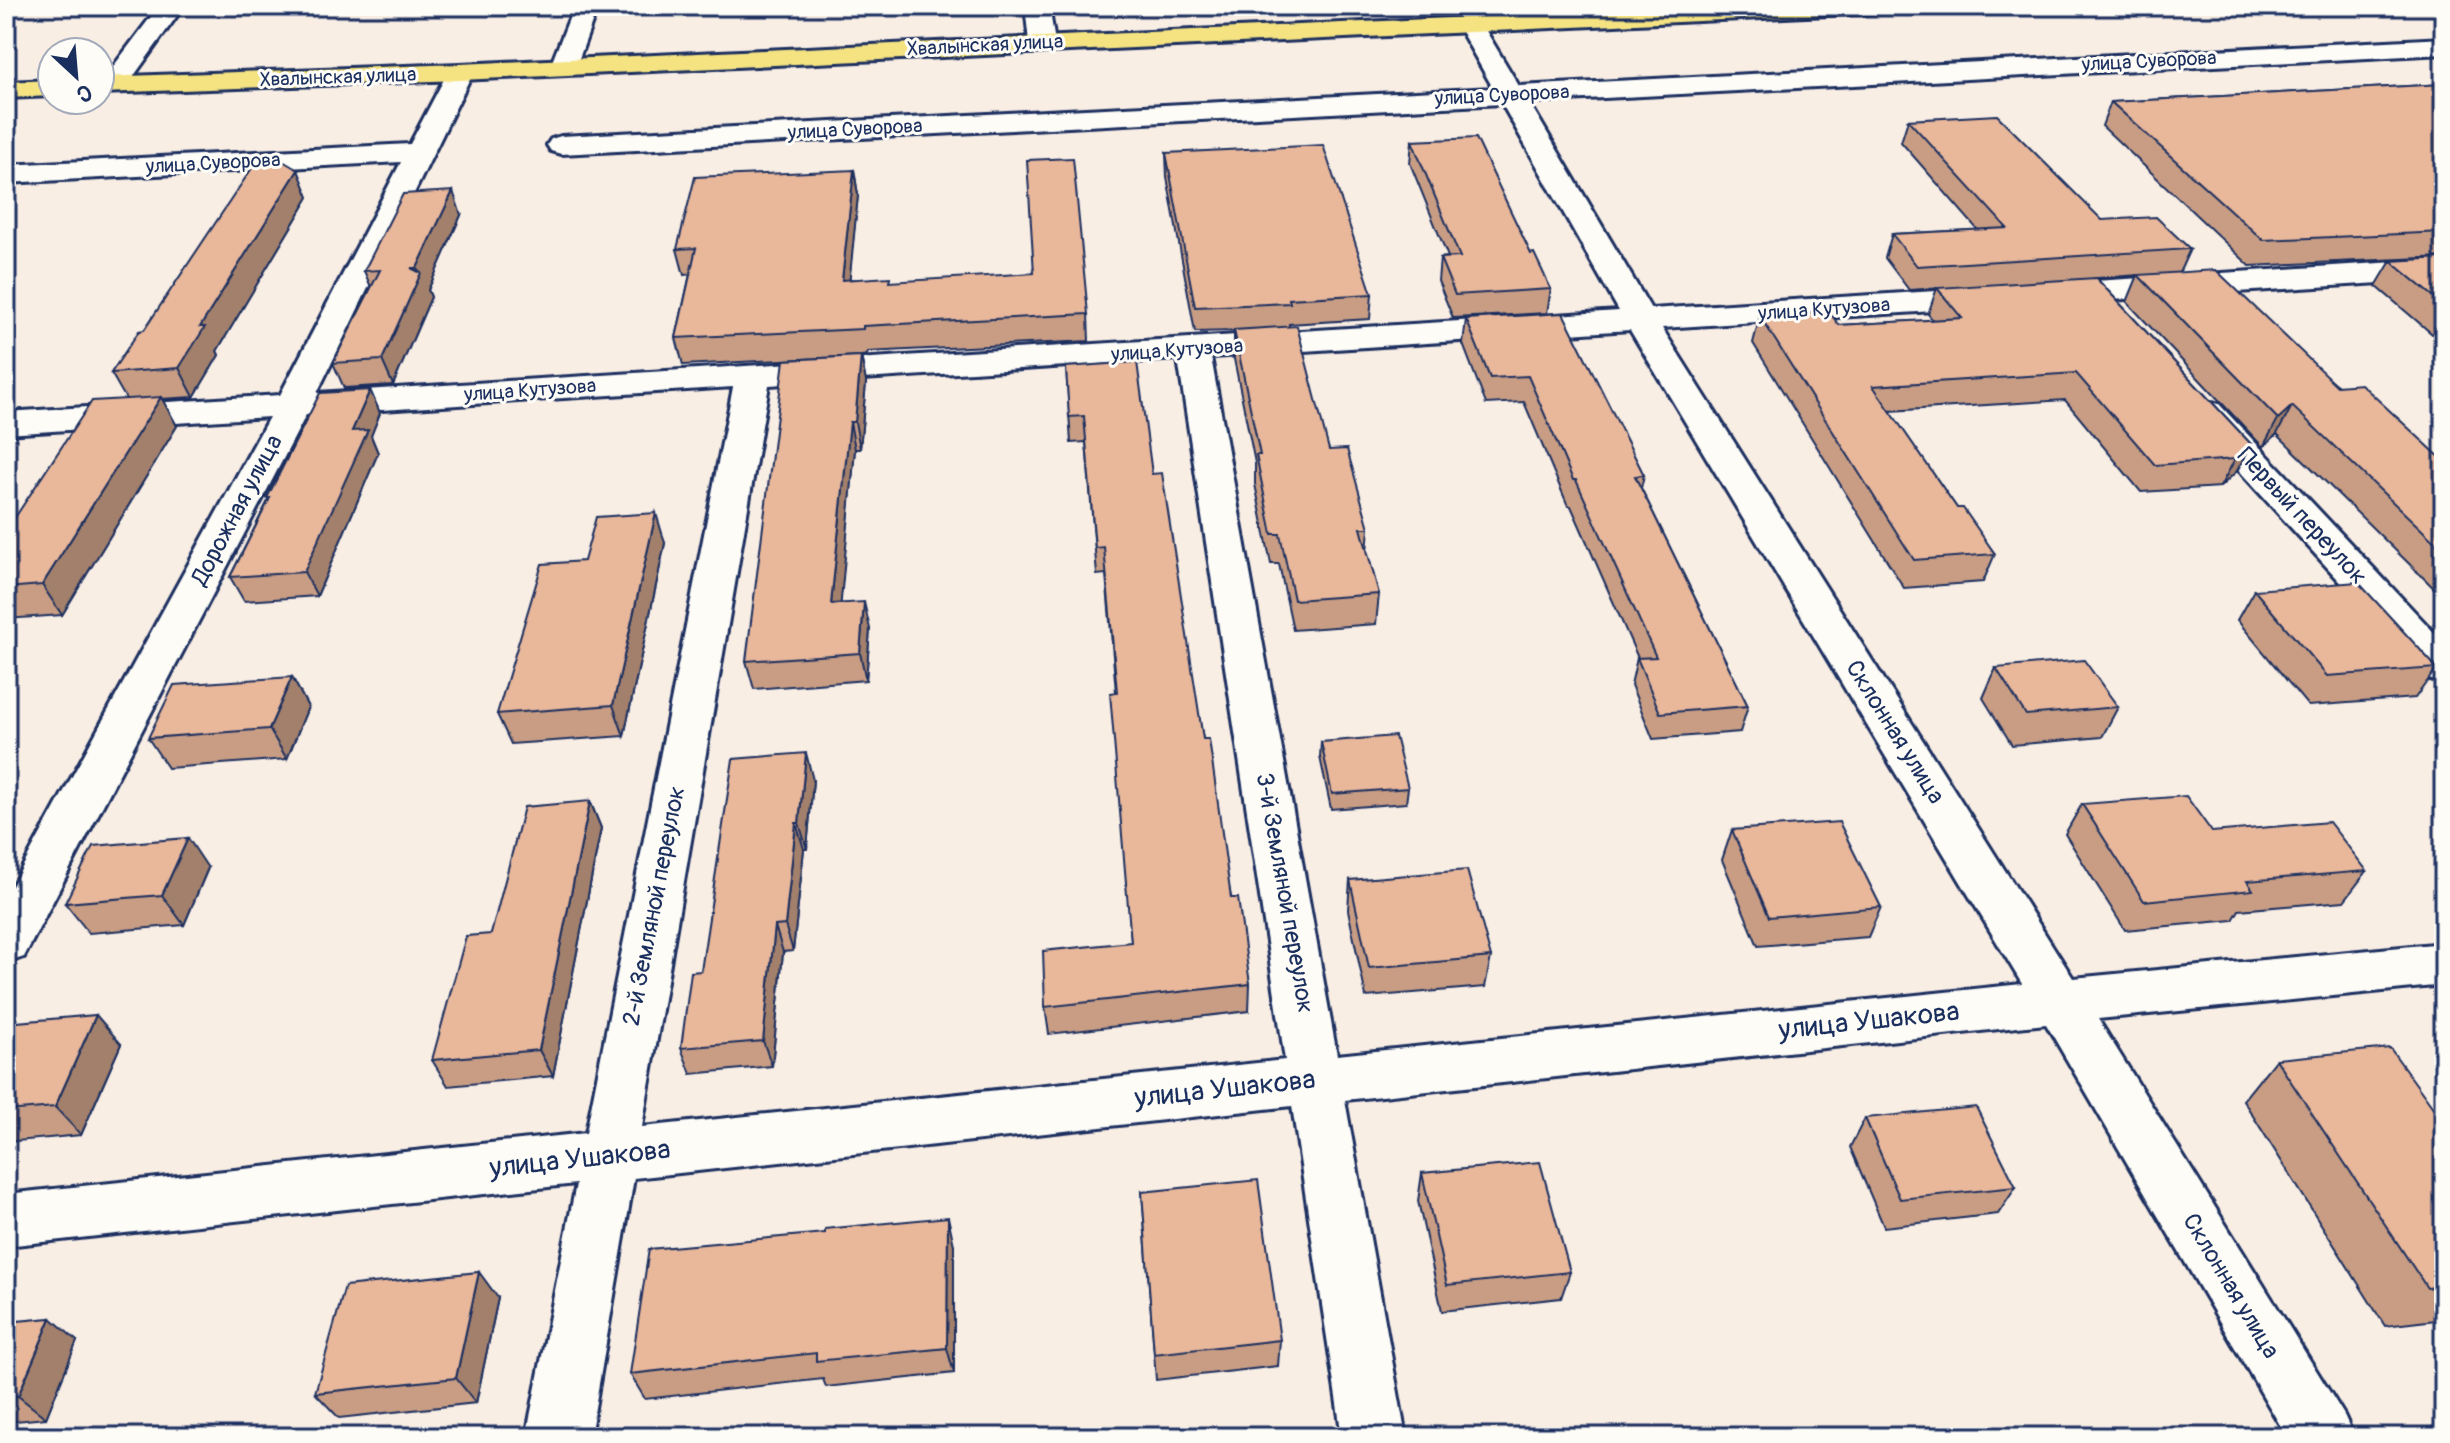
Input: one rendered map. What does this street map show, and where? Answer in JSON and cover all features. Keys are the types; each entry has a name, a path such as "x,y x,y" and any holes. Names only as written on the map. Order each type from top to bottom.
{"main road":[{"name":"Хвалынская улица","path":"116,85 460,72 1042,42 1471,26 1870,6"},
{"path":"6,90 36,89"}],"street":[{"path":"116,73 172,6"},
{"path":"563,67 586,6"},
{"path":"1037,6 1042,42"},
{"name":"Склонная улица","path":"1471,26 1641,321 2060,1001 2322,1437"},
{"name":"улица Суворова","path":"561,145 2444,46"},
{"name":"Дорожная улица","path":"6,943 293,405 460,72"},
{"name":"улица Суворова","path":"6,174 419,152"},
{"name":"улица Кутузова","path":"6,423 2444,269"},
{"path":"2096,293 2127,327"},
{"name":"3-й Земляной переулок","path":"1193,349 1374,1437"},
{"name":"2-й Земляной переулок","path":"558,1437 753,376"},
{"name":"Первый переулок","path":"2180,384 2444,669"},
{"name":"улица Ушакова","path":"6,1220 2060,1001 2444,964"}],"building":[{"path":"2444,84 2444,232 2263,240 2111,102"},
{"path":"1997,115 2102,220 2156,217 2190,249 1917,266 1892,234 2007,228 1908,120"},
{"path":"1476,138 1551,289 1455,295 1440,258 1460,257 1412,141"},
{"path":"1323,145 1372,294 1289,299 1290,303 1195,307 1166,153"},
{"path":"264,150 298,170 200,327 205,327 179,368 111,373 139,331 144,330"},
{"path":"1073,158 1088,314 676,338 696,248 677,249 695,177 854,170 842,280 890,277 889,282 1034,273 1027,160"},
{"path":"453,191 417,268 411,268 421,273 382,360 333,363 380,270 364,271 403,194"},
{"path":"2444,258 2444,305 2391,261"},
{"path":"2216,270 2337,386 2361,384 2444,461 2444,551 2292,406 2278,419 2138,275"},
{"path":"2096,278 2251,444 2235,459 2155,465 2076,373 1873,386 1957,508 1963,508 1995,554 1914,560 1760,316 1829,312 1839,325 1962,318 1937,288"},
{"path":"1563,313 1644,475 1635,476 1748,706 1660,713 1637,658 1656,657 1528,376 1490,378 1466,319"},
{"path":"1297,326 1329,450 1347,449 1369,528 1361,528 1379,594 1294,600 1280,534 1272,534 1256,455 1260,455 1234,330"},
{"path":"861,356 855,422 850,422 831,604 864,602 860,653 746,661 784,360"},
{"path":"1137,362 1152,474 1162,473 1203,739 1209,739 1231,898 1238,898 1250,984 1045,1007 1043,951 1131,942 1110,693 1117,692 1104,547 1095,548 1084,416 1069,417 1066,367"},
{"path":"370,390 352,431 368,430 304,572 230,577 320,393"},
{"path":"161,397 42,585 6,588 6,531 92,401"},
{"path":"656,513 613,705 497,714 542,564 584,561 596,517"},
{"path":"2358,582 2437,668 2327,676 2254,590"},
{"path":"2084,660 2118,707 2026,715 1996,668"},
{"path":"292,677 269,729 148,738 174,685"},
{"path":"1395,736 1408,788 1332,794 1321,742"},
{"path":"806,753 785,925 775,926 763,1041 681,1048 691,972 701,971 733,759"},
{"path":"2186,796 2212,832 2329,822 2367,871 2247,881 2253,890 2144,901 2082,804"},
{"path":"590,801 539,1050 432,1060 466,936 491,934 524,807"},
{"path":"1839,822 1881,907 1769,917 1732,830"},
{"path":"188,838 162,895 65,903 93,846"},
{"path":"1467,870 1491,957 1369,968 1350,880"},
{"path":"96,1015 55,1107 6,1111 6,1023"},
{"path":"2390,1048 2444,1123 2444,1286 2427,1288 2276,1059"},
{"path":"1976,1107 2016,1187 1900,1199 1865,1118"},
{"path":"1540,1162 1570,1272 1447,1285 1422,1173"},
{"path":"1258,1180 1280,1340 1154,1354 1142,1192"},
{"path":"948,1217 947,1348 816,1361 816,1353 630,1374 649,1249 825,1233 825,1229"},
{"path":"479,1272 456,1378 315,1393 345,1286"},
{"path":"51,1318 18,1396 6,1397 6,1322"}]}
